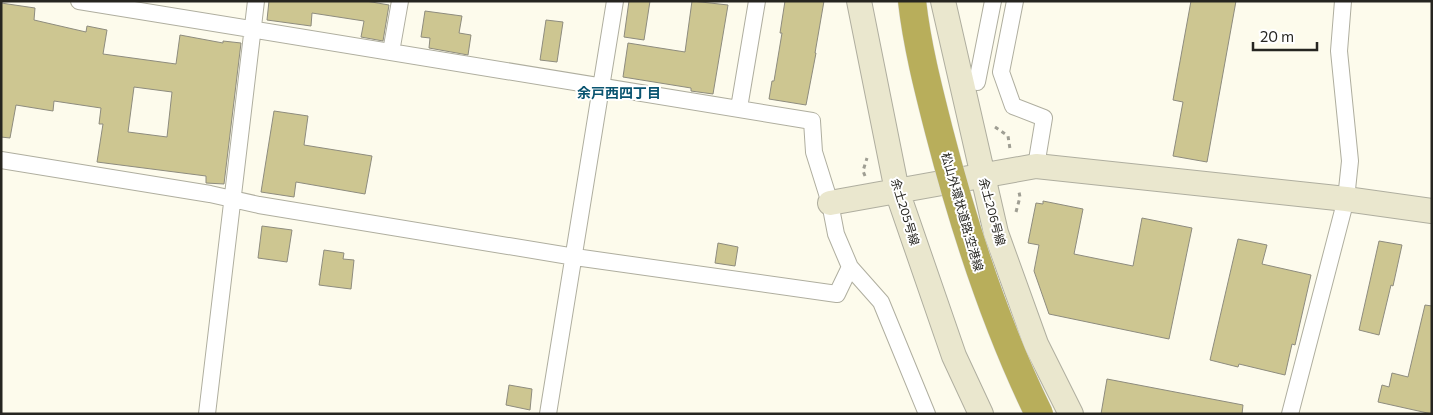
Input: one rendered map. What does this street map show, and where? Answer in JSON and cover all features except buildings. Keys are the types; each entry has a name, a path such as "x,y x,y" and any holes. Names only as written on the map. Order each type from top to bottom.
{"highway":[{"name":"松山外環状道路;空港線","path":"912,1 915,26 929,90 955,192 982,279 1022,379 1039,414"}],"street":[{"path":"79,1 812,121 814,152 830,203 836,234 850,267 881,302 927,414"},
{"path":"206,414 256,1"},
{"path":"391,52 400,1"},
{"path":"548,414 575,257 615,1"},
{"path":"739,108 758,1"},
{"name":"余土205号線","path":"859,1 897,191 954,356 981,414"},
{"name":"余土206号線","path":"943,1 996,233 1036,344 1071,414"},
{"path":"977,82 993,1"},
{"path":"1015,1 1002,72 1012,106 1044,118 1025,168"},
{"path":"1290,414 1346,199 1350,161 1339,51 1343,1"},
{"path":"1,160 575,257 837,294 850,267"},
{"path":"830,203 1025,168 1346,199 1432,212"}],"path":[{"path":"992,124 996,129 1008,136 1025,168 1015,218"}],"district":[{"name":"余戸西四丁目","path":"619,93"}]}
